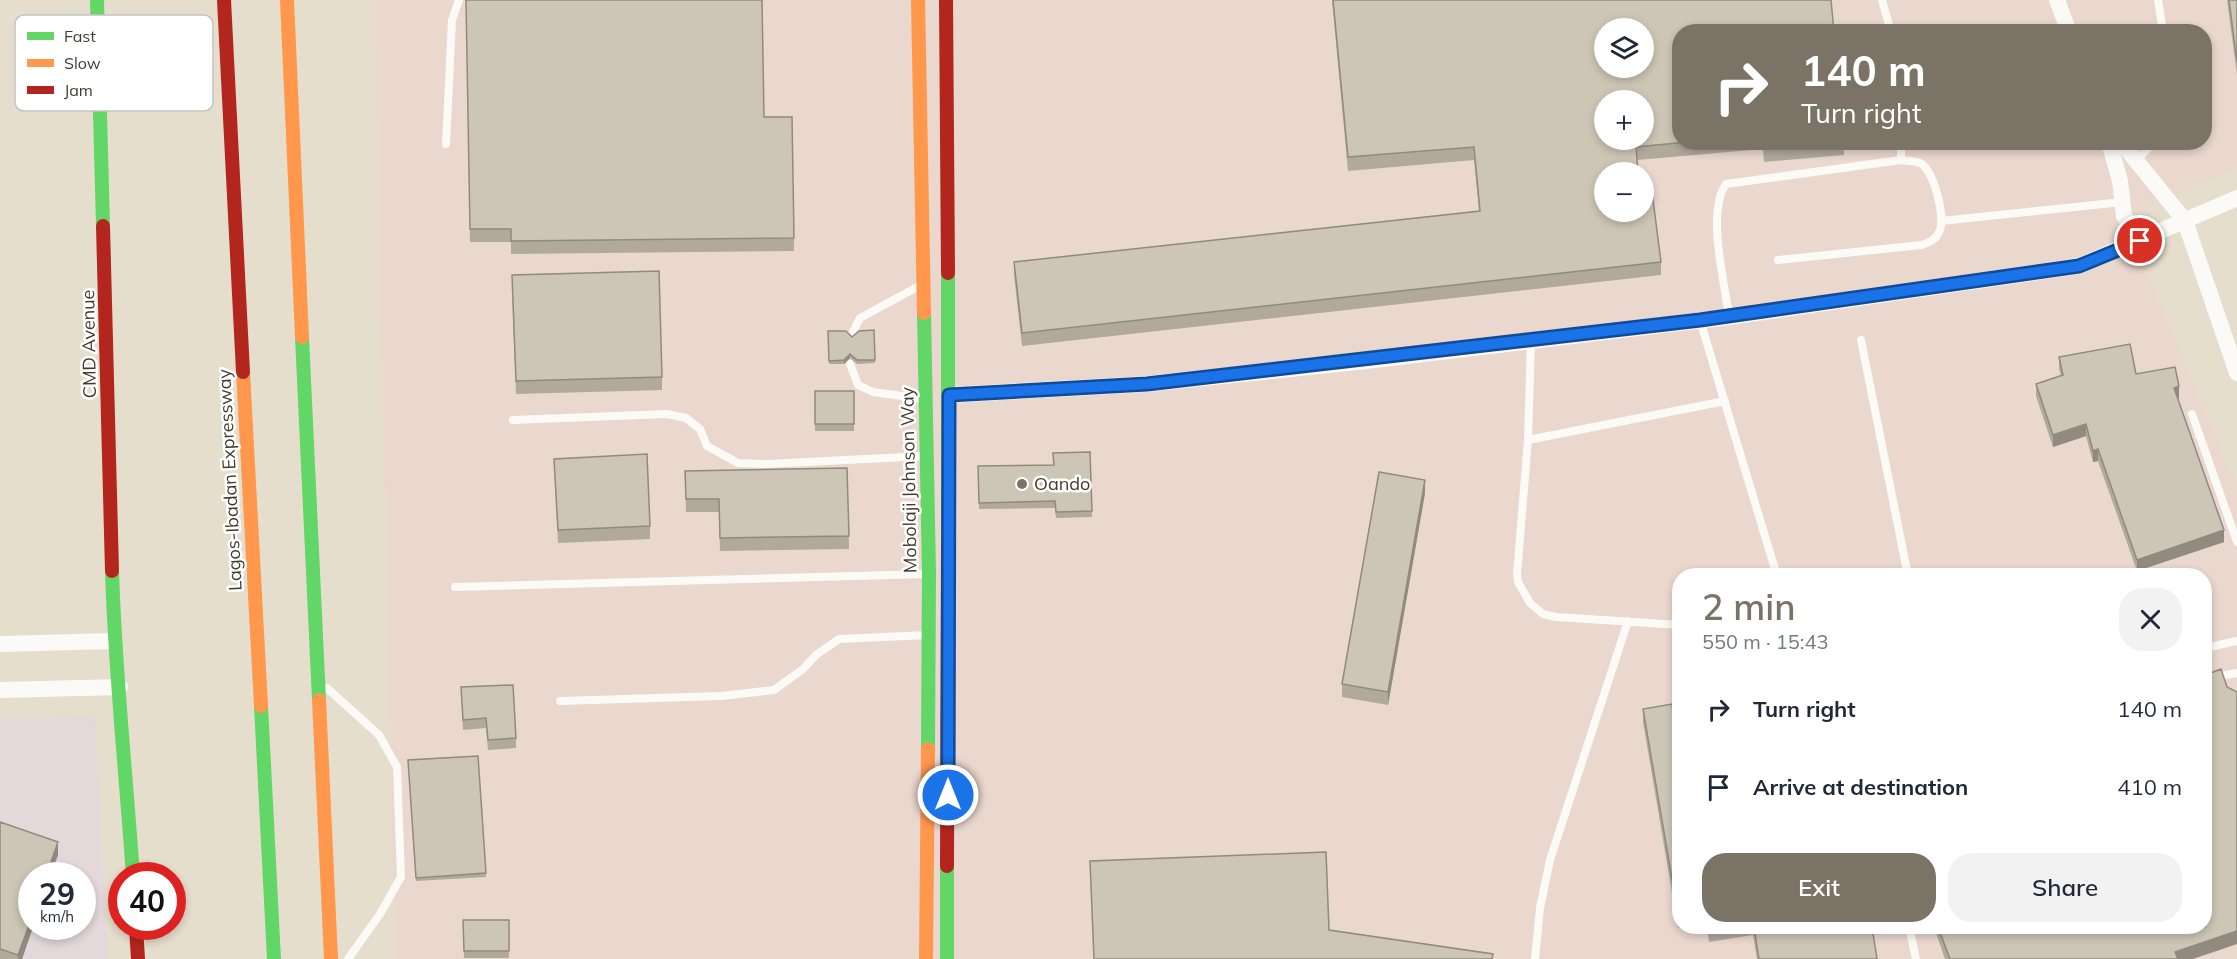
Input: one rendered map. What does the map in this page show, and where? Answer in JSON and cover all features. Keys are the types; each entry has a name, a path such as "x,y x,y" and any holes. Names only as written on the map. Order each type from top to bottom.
{"main road":[{"name":"CMD Avenue","path":"97,0 97,15"},
{"name":"Lagos-Ibadan Expressway","path":"224,0 274,959"},
{"path":"287,0 331,959"},
{"name":"Mobolaji Johnson Way","path":"918,0 928,574 926,959"},
{"path":"946,0 949,395 947,959"},
{"name":"CMD Avenue","path":"100,111 114,641 120,687 132,862"},
{"path":"137,940 138,959"}],"street":[{"path":"2057,0 2066,24"},
{"path":"2111,150 2120,181 2124,216 2140,241"},
{"path":"2127,150 2186,221 2237,373"},
{"path":"949,395 1147,384 1729,317 2079,266 2237,198"},
{"path":"0,644 114,641"},
{"path":"0,690 120,687"}],"lane":[{"path":"446,144 452,20 459,0"},
{"path":"1882,0 1890,24"},
{"path":"2158,0 2162,24"},
{"path":"1901,150 1901,160"},
{"path":"2136,161 2146,150"},
{"path":"1729,317 1717,220 1720,192 1726,184 1901,160 1919,162 1933,179 1941,221 1940,231 1934,239 1922,245 1778,260"},
{"path":"1941,221 2122,202"},
{"path":"852,334 860,318 924,284"},
{"path":"1700,320 1775,568"},
{"path":"1531,340 1528,440 1518,582 1530,603 1543,614 1556,617 1672,624"},
{"path":"1861,340 1906,568"},
{"path":"850,364 858,385 873,392 926,399"},
{"path":"1528,440 1725,401"},
{"path":"513,420 667,414 686,417 700,429 707,446 738,463 765,464 927,456"},
{"path":"2192,414 2237,542"},
{"path":"455,587 928,574"},
{"path":"1534,959 1540,908 1550,860 1628,621"},
{"path":"560,701 721,696 774,690 803,669 816,654 839,639 928,635"},
{"path":"2212,646 2237,641"},
{"path":"2212,678 2237,673"},
{"path":"317,679 379,735 397,767 401,877 380,914 348,959"},
{"path":"1911,934 1916,959"}],"shaded area":[{"path":"374,0 2237,0 2237,169 2124,216 2237,486 2237,959 395,959"},
{"path":"95,717 108,959 0,959 0,719"}],"building":[{"path":"466,0 762,0 764,117 792,117 794,238 511,241 511,229 470,229"},
{"path":"1333,0 1831,0 1833,24 1672,24 1672,143 1654,145 1654,90 1594,90 1594,150 1636,150 1637,162 1594,162 1594,222 1654,222 1654,208 1661,262 1022,333 1014,262 1480,211 1474,147 1348,157"},
{"path":"2229,0 2237,0 2237,62"},
{"path":"659,271 662,377 516,381 512,275"},
{"path":"874,330 875,360 857,360 850,354 844,360 829,361 828,331 846,331 852,337 859,331"},
{"path":"2130,344 2136,374 2175,367 2179,386 2174,388 2224,530 2137,560 2098,449 2093,451 2086,424 2053,435 2036,384 2063,375 2059,357"},
{"path":"815,391 854,391 854,424 815,424"},
{"path":"1090,452 1092,511 1056,512 1055,501 979,503 978,466 1054,465 1053,453"},
{"path":"647,454 650,526 558,530 554,459"},
{"path":"847,468 849,536 720,538 719,499 686,499 685,471"},
{"path":"1379,472 1425,480 1388,692 1342,684"},
{"path":"2221,669 2227,687 2237,692 2237,931 2175,952 2178,959 1950,959 1941,934 2212,934 2212,672"},
{"path":"513,685 516,738 488,740 486,718 463,720 461,687"},
{"path":"1672,704 1672,879 1643,709"},
{"path":"478,756 486,873 416,878 408,760"},
{"path":"0,822 58,842 51,862 18,862 18,940 24,940 18,955 0,949"},
{"path":"1326,852 1329,930 1493,954 1492,959 1094,959 1090,861"},
{"path":"463,920 509,920 509,951 464,951"},
{"path":"1755,934 1873,934 1877,959 1759,959"}],"traffic: fast":[{"path":"97,0 97,15"},
{"path":"100,111 103,226"},
{"path":"948,273 948,544"},
{"path":"924,313 929,574 928,749"},
{"path":"302,337 319,700"},
{"path":"112,571 132,862"},
{"path":"261,706 274,959"},
{"path":"947,866 947,959"}],"traffic: slow":[{"path":"287,0 302,337"},
{"path":"918,0 924,313"},
{"path":"243,372 261,706"},
{"path":"319,700 331,959"},
{"path":"926,959 928,749"}],"traffic: jam":[{"path":"224,0 243,372"},
{"path":"946,0 948,273"},
{"path":"103,226 112,571"},
{"path":"947,866 948,544"},
{"path":"137,940 138,959"}],"place":[{"name":"Oando","path":"1022,484"}],"route":[{"path":"948,795 949,395 1147,384 1366,361 1700,320 2079,266 2140,241"}]}
